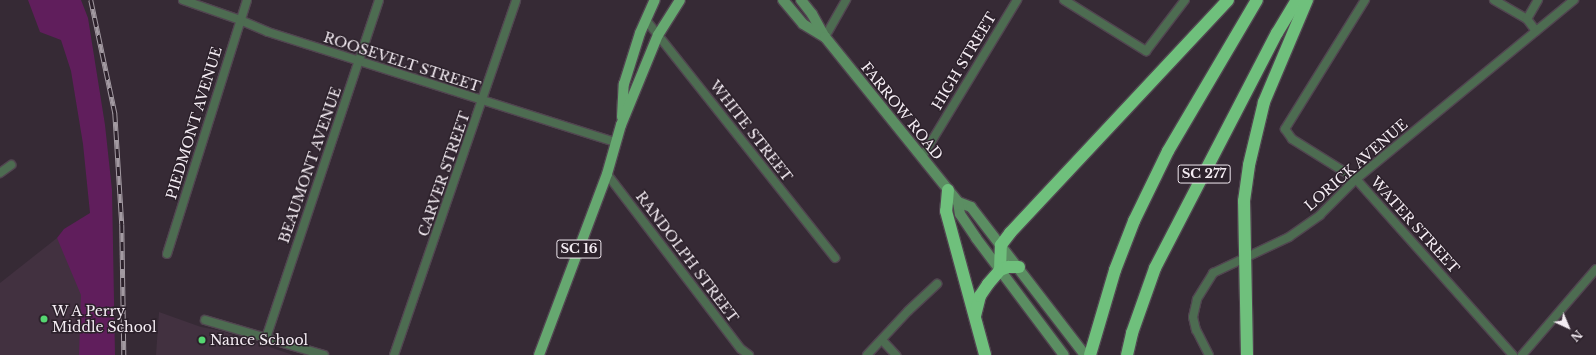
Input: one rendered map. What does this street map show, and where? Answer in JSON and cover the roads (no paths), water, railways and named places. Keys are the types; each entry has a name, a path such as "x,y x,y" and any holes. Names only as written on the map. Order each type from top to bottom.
{"highway":[{"path":"1000,270 1001,245 1057,181 1228,0"},
{"name":"SC 277","path":"1090,355 1115,270 1134,220 1168,151 1257,0"},
{"name":"SC 277","path":"1127,355 1132,333 1154,268 1277,34 1297,0"},
{"path":"1247,355 1244,201 1253,139 1275,72 1307,0"},
{"path":"948,190 946,211 986,355"},
{"path":"975,317 980,296 1000,270 1008,267 1019,267"}],"main road":[{"name":"SC 16","path":"621,125 624,84 646,20 656,0"},
{"name":"SC 16","path":"539,355 607,174 621,125 658,35 680,0"},
{"name":"FARROW ROAD","path":"783,0 803,24 825,37"},
{"name":"FARROW ROAD","path":"801,0 812,14 825,37 958,202 960,214 1064,355"},
{"name":"FARROW ROAD","path":"958,202 972,207 1043,298 1085,355"}],"street":[{"name":"ROOSEVELT STREET","path":"183,0 240,20 268,32 359,62 482,102 615,142"},
{"name":"PIEDMONT AVENUE","path":"167,254 247,0"},
{"name":"BEAUMONT AVENUE","path":"266,338 379,0"},
{"name":"CARVER STREET","path":"394,355 516,0"},
{"path":"825,37 846,0"},
{"name":"HIGH STREET","path":"922,157 1017,0"},
{"path":"1064,0 1146,51 1185,0"},
{"name":"WATER STREET","path":"1364,0 1285,129 1292,139 1356,179 1513,355"},
{"path":"1494,0 1527,19 1536,31"},
{"path":"1527,19 1538,0"},
{"name":"LORICK AVENUE","path":"1209,355 1196,330 1193,317 1197,299 1213,273 1289,237 1320,215 1356,179 1574,0"},
{"name":"WHITE STREET","path":"646,20 836,258"},
{"path":"0,173 11,165"},
{"name":"RANDOLPH STREET","path":"607,174 741,349 749,355"},
{"path":"1522,355 1596,269"},
{"path":"868,355 908,311 937,284"},
{"path":"205,320 324,355"},
{"path":"882,340 896,355"}],"railway":[{"path":"91,0 115,113 122,224 124,355"}],"place":[{"name":"W A Perry Middle School","path":"44,319"},
{"name":"Nance School","path":"202,340"}]}
